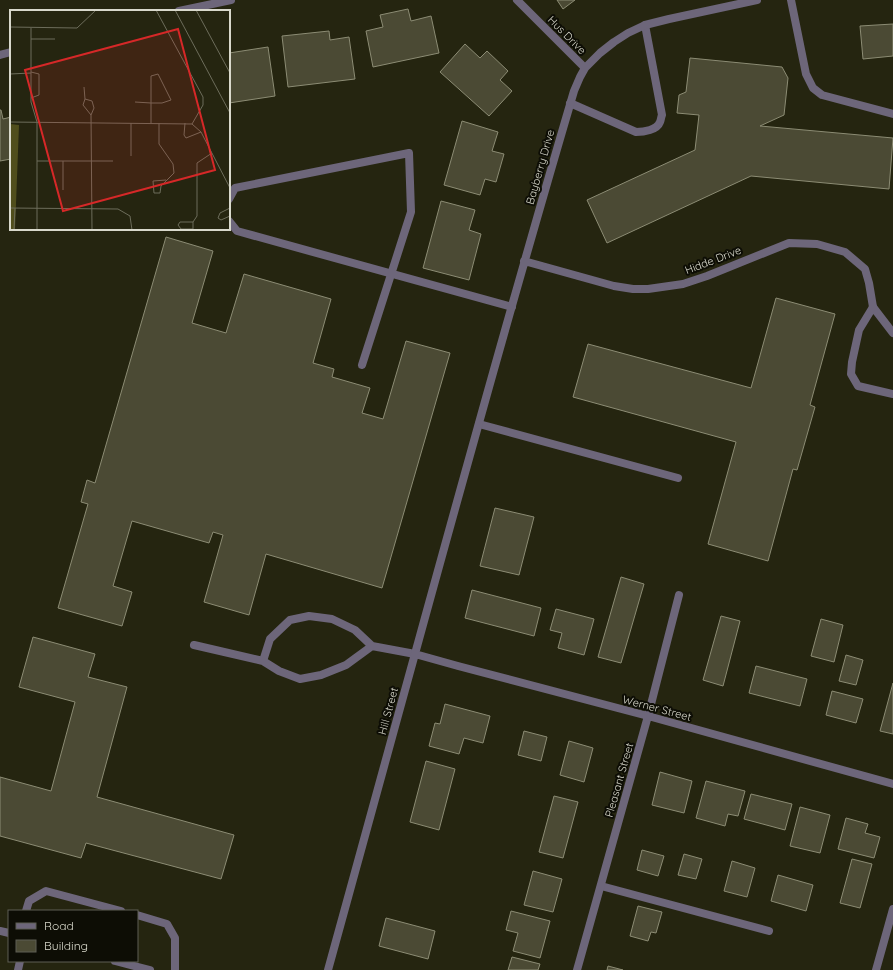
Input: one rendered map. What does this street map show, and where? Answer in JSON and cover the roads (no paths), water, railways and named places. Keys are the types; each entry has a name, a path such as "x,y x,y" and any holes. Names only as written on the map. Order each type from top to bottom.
{"street":[{"path":"184,10 231,0"},
{"name":"Hus Drive","path":"517,0 585,68"},
{"name":"Bayberry Drive","path":"470,457 524,261 570,103 580,76 585,68 614,42 628,33 645,26 669,19 757,0"},
{"path":"791,0 806,74 812,88 822,95 893,114"},
{"path":"570,103 636,132 644,132 655,128 660,123 662,115 645,26"},
{"path":"0,55 10,52"},
{"path":"230,197 235,188 409,153 411,212 362,365"},
{"path":"230,221 237,231 512,306"},
{"name":"Hidde Drive","path":"524,261 614,286 633,289 648,289 683,284 789,243 817,244 845,252 865,269 873,307"},
{"path":"893,333 873,307 859,330 851,374 858,386 893,394"},
{"path":"479,424 678,478"},
{"name":"Hill Street","path":"328,970 470,457"},
{"name":"Pleasant Street","path":"577,970 648,716 679,595"},
{"path":"194,644 263,661 279,671 300,679 321,675 346,665 372,646 355,630 332,619 309,616 290,620 270,639 263,661"},
{"name":"Werner Street","path":"372,646 415,654 648,716 893,784"},
{"path":"601,886 769,931"},
{"path":"26,910 29,900 46,891 117,910"},
{"path":"876,970 893,909"},
{"path":"138,915 167,924 175,938 175,970"},
{"path":"119,962 150,970"}]}
